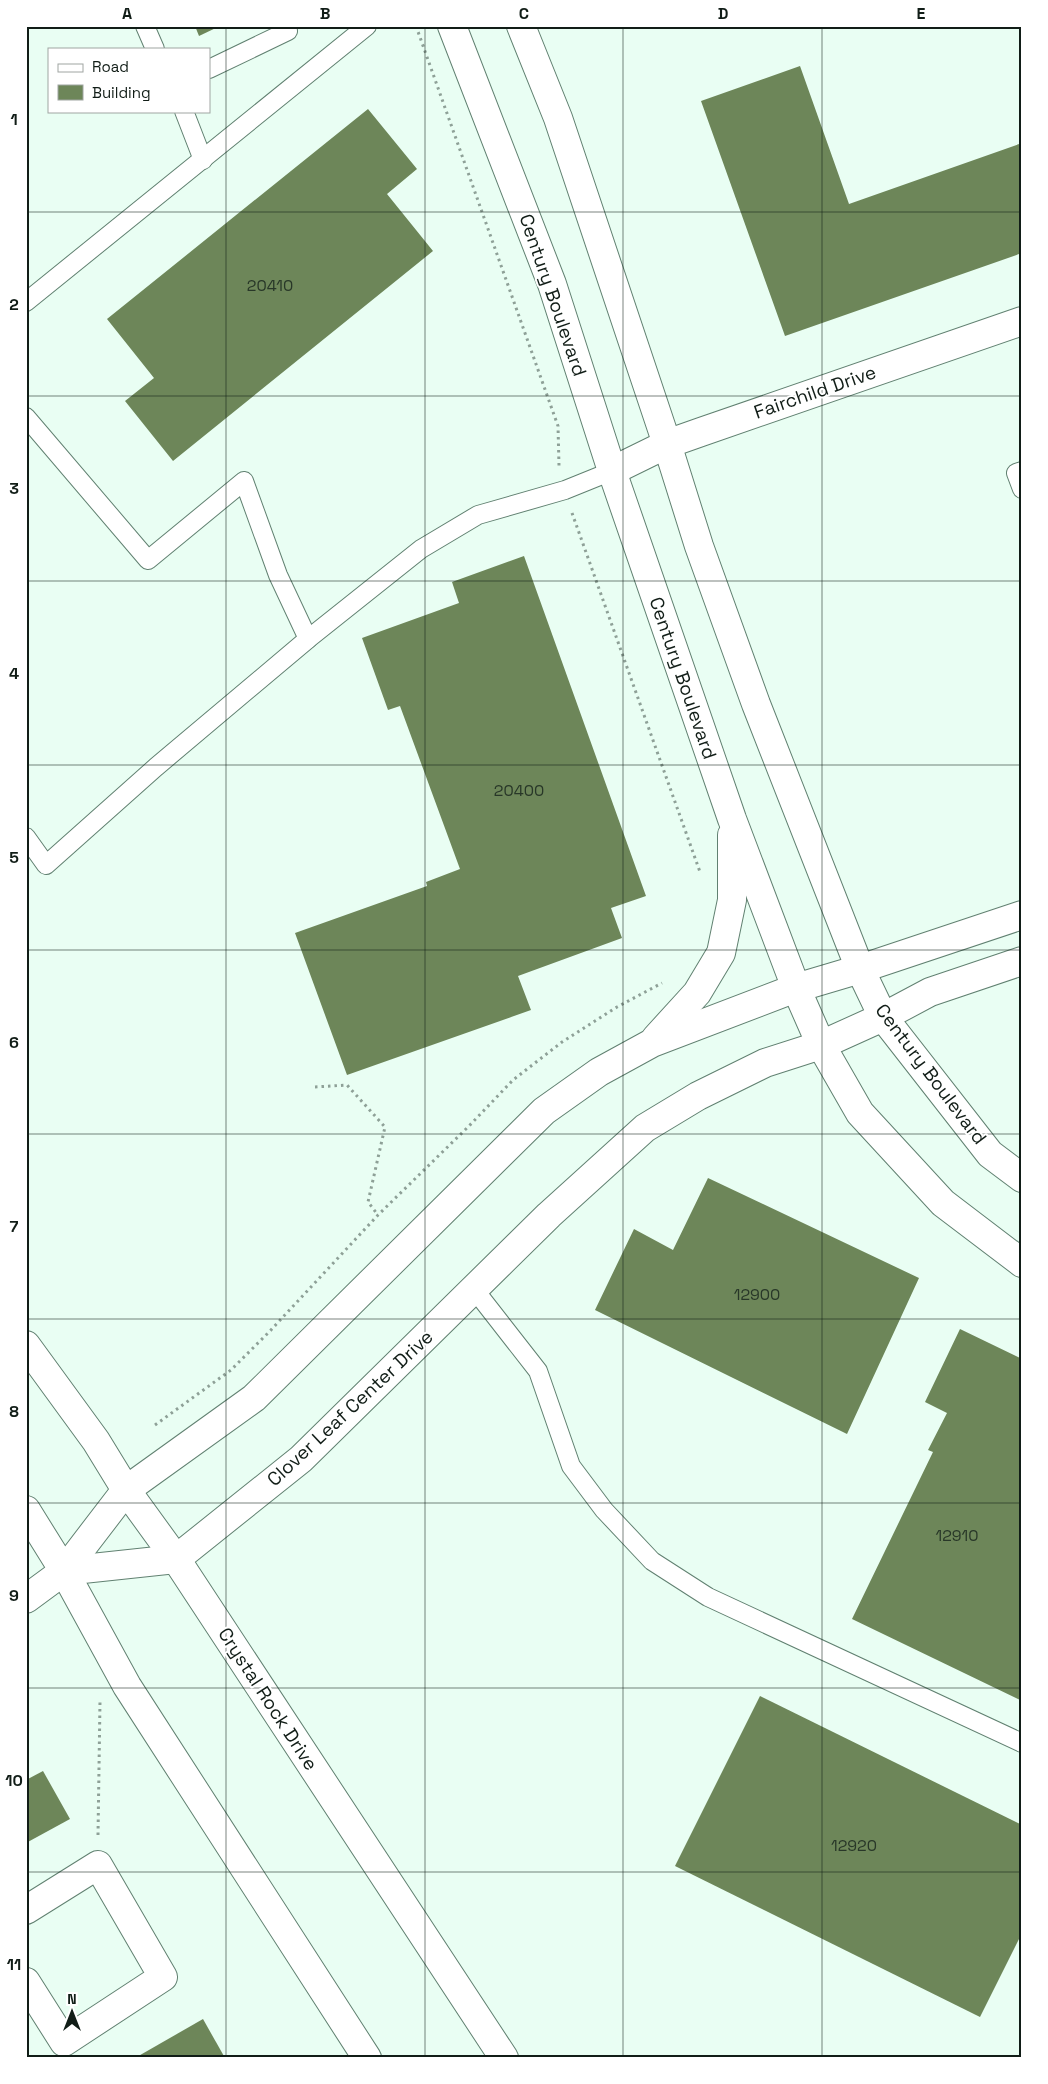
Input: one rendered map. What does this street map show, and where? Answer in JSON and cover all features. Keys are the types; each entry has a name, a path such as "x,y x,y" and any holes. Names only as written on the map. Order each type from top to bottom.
{"street":[{"name":"Century Boulevard","path":"452,26 552,284 612,471 732,818 796,988 821,1045 860,1113 942,1203 1022,1263"},
{"name":"Century Boulevard","path":"521,26 558,118 667,444 699,546 756,704 860,969 883,1017 990,1154 1022,1178"},
{"name":"Fairchild Drive","path":"612,471 667,444 1022,321"},
{"path":"652,1043 697,994 721,953 732,900 732,818"},
{"path":"26,1599 64,1571 126,1490 254,1398 544,1111 599,1072 652,1043 796,988 860,969 1022,915"},
{"name":"Clover Leaf Center Drive","path":"176,1559 301,1459 549,1214 645,1128 698,1096 765,1062 821,1045 883,1017 930,992 1022,961"},
{"name":"Crystal Rock Drive","path":"26,1345 96,1441 126,1490 176,1559 504,2058"},
{"path":"26,1510 64,1571 127,1686 368,2058"},
{"path":"64,1571 176,1559"},
{"path":"26,1910 98,1865 163,1977 64,2042 26,1982"}],"lane":[{"path":"145,26 155,48"},
{"path":"26,302 367,26"},
{"path":"210,69 288,31"},
{"path":"184,112 203,160"},
{"path":"26,417 148,560 244,481 278,575 308,639"},
{"path":"26,837 46,865 156,767 308,639 421,549 478,515 565,490 612,471"},
{"path":"1022,471 1016,473 1022,489"},
{"path":"474,1289 538,1371 571,1466 604,1510 652,1561 708,1597 1022,1743"}],"path":[{"path":"416,26 558,426 559,466 578,532 702,880"},
{"path":"155,1425 231,1370 270,1331 378,1214 469,1126 513,1080 562,1042 617,1007 668,980"},
{"path":"315,1087 347,1085 385,1127 368,1202 378,1214"},
{"path":"98,1865 100,1692"}],"building":[{"path":"195,26 220,26 199,36"},
{"path":"800,66 849,204 1022,143 1022,253 785,336 701,101"},
{"path":"368,109 417,169 387,194 433,251 173,461 125,401 154,378 107,319"},
{"path":"524,556 646,896 611,908 622,938 518,976 531,1010 347,1075 295,933 427,886 426,882 460,869 400,706 388,710 362,638 459,603 452,582"},
{"path":"708,1178 919,1278 847,1434 595,1310 634,1229 673,1250"},
{"path":"960,1329 1022,1359 1022,1701 852,1619 933,1452 928,1450 947,1413 925,1402"},
{"path":"760,1696 1022,1825 1022,1933 980,2017 675,1866"},
{"path":"43,1771 70,1819 26,1843 26,1780"},
{"path":"203,2019 225,2058 135,2058"}]}
